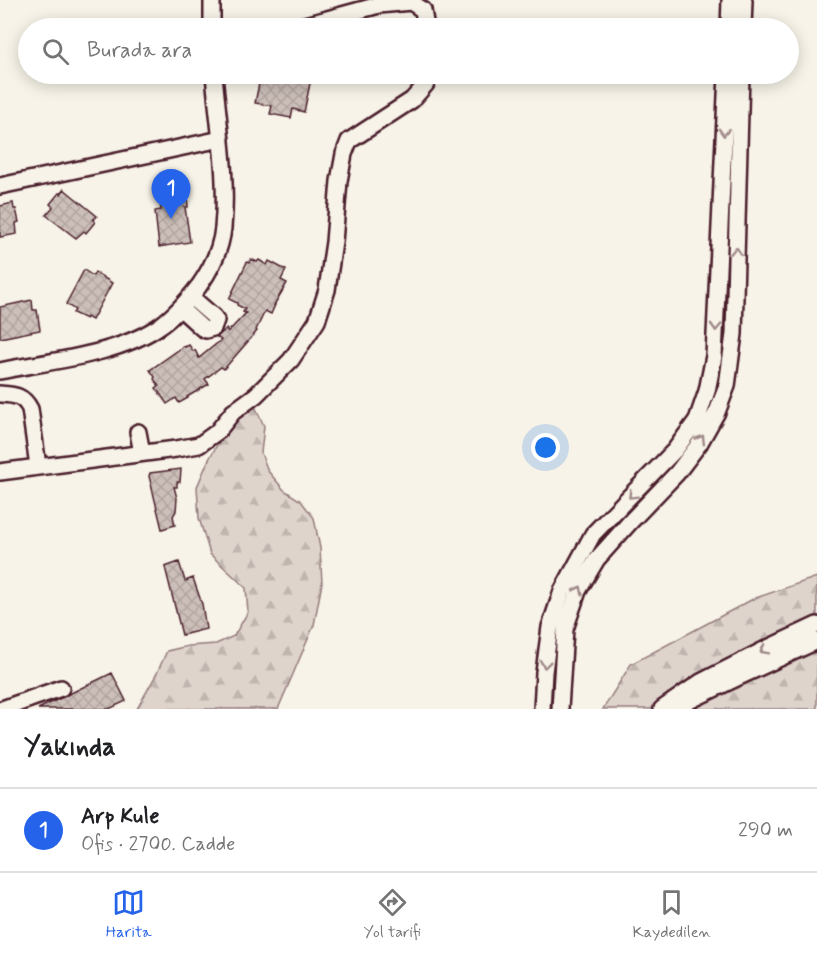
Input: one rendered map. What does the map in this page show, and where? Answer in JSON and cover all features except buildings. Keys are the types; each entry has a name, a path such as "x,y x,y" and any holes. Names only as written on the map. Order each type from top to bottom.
{"street":[{"path":"212,0 212,18"},
{"path":"729,18 730,0"},
{"path":"743,18 744,0"},
{"path":"331,18 379,5 411,2 423,10 424,18"},
{"path":"0,371 86,355 125,344 161,325 185,303 210,268 218,251 223,229 221,139 215,84"},
{"path":"0,472 199,445 217,432 233,412 256,395 291,360 317,321 327,290 339,181 349,141 412,100 426,84"},
{"path":"542,709 550,627 562,591 593,534 675,450 697,420 707,391 714,356 727,84"},
{"path":"560,709 565,629 578,591 597,559 676,473 699,444 717,412 727,386 734,334 741,84"},
{"path":"0,186 221,139"},
{"path":"185,303 214,316 216,320 213,328 206,330 202,328 185,303"},
{"path":"0,394 16,396 26,401 30,409 38,466"},
{"path":"138,432 142,453"},
{"path":"662,709 701,682 817,626"},
{"path":"680,709 689,701 711,690 817,641"},
{"path":"2,709 61,688"}],"green space":[{"path":"255,406 264,426 261,453 268,471 284,490 301,501 314,518 320,548 322,583 314,625 278,709 137,709 167,651 188,646 216,644 234,636 248,612 246,588 210,554 199,518 197,487 208,461 233,417"},
{"path":"817,577 817,709 603,709 631,664 753,599"}],"place":[{"name":"Arp Kule","path":"171,219"}]}
